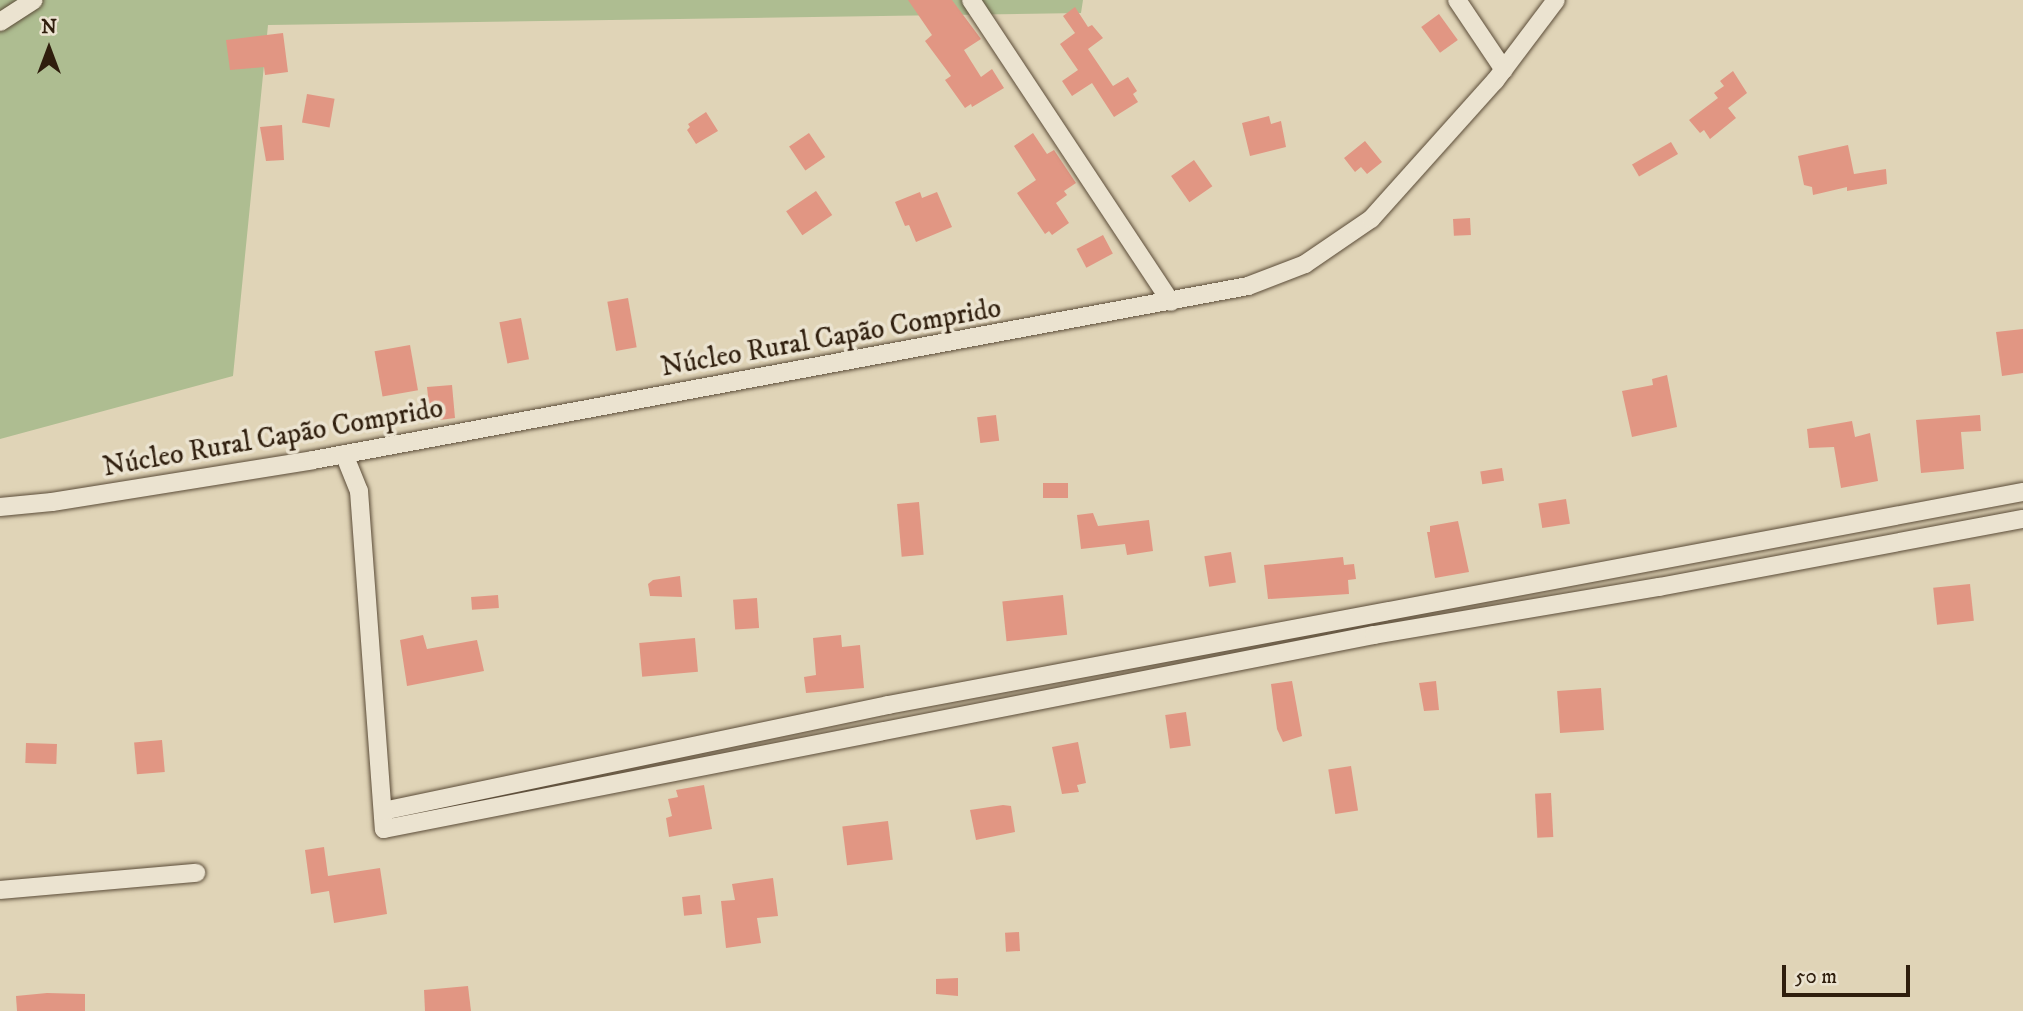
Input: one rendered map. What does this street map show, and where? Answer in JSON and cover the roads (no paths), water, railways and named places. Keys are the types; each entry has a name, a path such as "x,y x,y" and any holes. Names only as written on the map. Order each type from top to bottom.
{"street":[{"path":"0,22 34,0"},
{"path":"971,0 1171,302"},
{"path":"1457,0 1504,70"},
{"name":"Núcleo Rural Capão Comprido","path":"0,507 52,502 344,454 1248,286 1305,264 1371,219 1504,70 1556,0"},
{"path":"344,454 359,491 383,820"},
{"path":"383,820 992,685 2023,492"},
{"path":"1937,509 1942,534"},
{"path":"383,820 998,710 1374,635 1702,579 2023,519"},
{"path":"1697,554 1702,579"},
{"path":"992,685 998,710"},
{"path":"0,890 196,873"}]}
